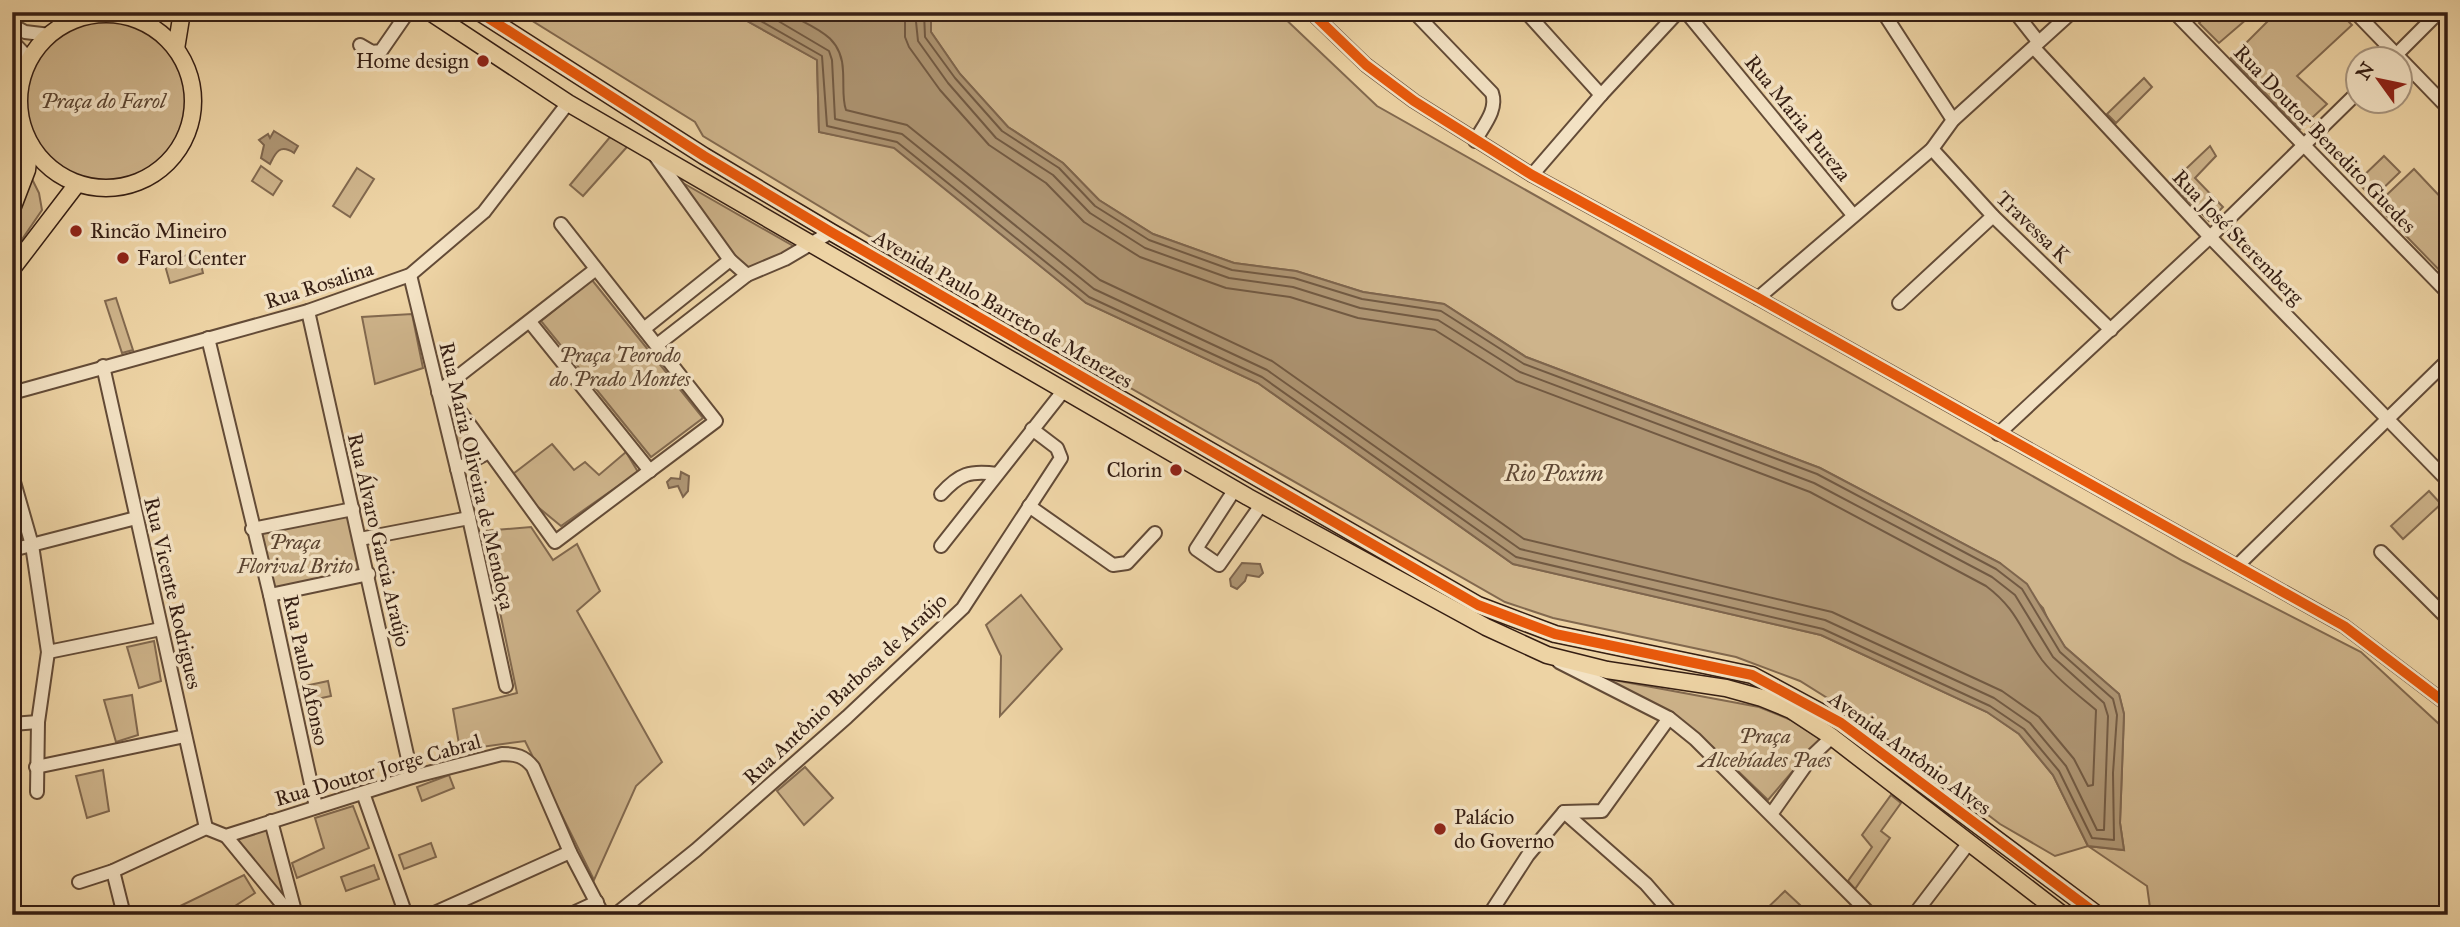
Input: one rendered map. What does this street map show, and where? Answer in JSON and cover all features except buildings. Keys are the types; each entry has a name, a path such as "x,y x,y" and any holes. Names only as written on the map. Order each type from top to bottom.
{"main road":[{"path":"176,49 182,12"},
{"name":"Avenida Paulo Barreto de Menezes","path":"429,12 568,103 1261,505 1486,627 1546,655"},
{"name":"Avenida Paulo Barreto de Menezes","path":"479,12 685,144 831,232 1412,569 1517,623"},
{"path":"140,15 176,49 187,70 192,93 192,116 184,138 172,158 154,173 133,184 110,188 77,184 43,162 30,144 22,124 19,102 30,60 50,35 65,25 90,16 140,15"},
{"path":"12,209 27,170 30,144"},
{"path":"670,162 681,157 685,144"},
{"path":"12,269 77,184"},
{"name":"Avenida Antônio Alves","path":"1517,623 1634,653 1752,676 1797,697 1841,723 2098,915"},
{"name":"Avenida Antônio Alves","path":"1546,655 1607,670 1726,688 1791,710 1832,737 2063,915"}],"street":[{"path":"366,48 381,51 408,12"},
{"path":"1311,12 1366,65 1475,141 2344,626 2448,705"},
{"path":"1414,12 1492,93 1495,102 1493,109 1475,141"},
{"path":"1525,12 1601,95"},
{"path":"1532,175 1678,12"},
{"name":"Rua Maria Pureza","path":"1686,12 1853,215"},
{"path":"1883,12 1953,120"},
{"name":"Rua José Steremberg","path":"2015,12 2037,40 2035,49 2210,237 2448,481"},
{"path":"1758,298 1932,149 1953,120 2035,49 2072,12"},
{"name":"Rua Doutor Benedito Guedes","path":"2174,12 2448,293"},
{"path":"2355,12 2384,46"},
{"path":"2405,46 2439,12"},
{"path":"12,25 25,32 50,35"},
{"path":"12,41 30,60"},
{"path":"2414,76 2448,108"},
{"name":"Rua Rosalina","path":"12,393 308,311 410,275 484,212 568,103"},
{"path":"1998,434 2210,237 2344,106"},
{"name":"Travessa K","path":"1932,149 1993,216 2111,330"},
{"path":"652,150 730,260 747,275"},
{"path":"1899,303 1993,216"},
{"path":"561,224 716,421 555,542 440,390 596,269"},
{"path":"657,345 747,275 831,232"},
{"path":"645,328 730,260"},
{"name":"Rua Maria Oliveira de Mendoça","path":"410,275 470,518 506,686"},
{"name":"Rua Álvaro Garcia Araújo","path":"308,311 369,574 412,778"},
{"path":"530,322 650,471"},
{"name":"Rua Paulo Afonso","path":"208,338 270,595 316,807"},
{"path":"2236,566 2448,360"},
{"name":"Rua Vicente Rodrigues","path":"103,366 206,828"},
{"path":"941,546 1064,390"},
{"name":"Rua Antônio Barbosa de Araújo","path":"615,915 696,850 847,718 963,608 1061,458 1057,448 1032,429"},
{"path":"457,469 489,452"},
{"path":"941,494 960,475 969,472 997,474"},
{"path":"12,475 32,545 48,652 37,722 37,792"},
{"path":"1235,489 1196,549 1219,565 1261,505"},
{"path":"1029,506 1113,565 1127,563 1155,533"},
{"path":"252,529 353,509"},
{"path":"12,550 136,518"},
{"path":"360,539 470,518"},
{"path":"2381,552 2448,619"},
{"path":"270,595 369,574"},
{"path":"48,652 161,629"},
{"path":"1546,655 1669,718 1724,765 1871,915"},
{"path":"1591,834 1602,811 1669,718"},
{"path":"12,724 37,722"},
{"path":"36,766 185,736"},
{"path":"1772,813 1813,755 1832,737"},
{"name":"Rua Doutor Jorge Cabral","path":"226,836 412,778 502,754 525,758 533,767 570,852 603,915"},
{"path":"363,793 406,915"},
{"path":"1489,915 1528,855 1563,812 1602,811"},
{"path":"1563,812 1646,884 1673,915"},
{"path":"271,821 293,915"},
{"path":"79,882 113,871 206,828 226,836 293,915"},
{"path":"1914,915 1968,844"},
{"path":"430,915 570,852"},
{"path":"113,871 124,915"},
{"path":"569,915 597,902"}],"green space":[{"path":"518,12 731,12 817,60 819,132 894,147 1086,303 1258,383 1513,564 1821,635 1987,712 2019,734 2053,775 2088,846 2055,856 2000,824 1864,721 1800,681 1736,657 1553,618 1505,602 950,285 703,136 695,122"},
{"path":"931,12 1156,12 1160,18 1196,21 1200,12 1278,12 1377,106 2183,561 2361,652 2439,724 2448,736 2448,915 2151,915 2147,886 2088,846 2124,850 2120,823 2124,714 2119,694 2065,647 2050,625 2043,608 2000,563 1820,468 1526,357 1444,304 1363,292 1296,271 1234,263 1153,234 1099,200 1063,163 1008,127 960,74 931,32"},
{"path":"2210,12 2255,12 2219,43 2199,23"},
{"path":"2264,12 2339,12 2352,25 2297,76 2327,104 2300,129 2231,58 2270,19"},
{"name":"Praça do Farol","path":"106,14 139,21 167,40 186,68 193,101 186,134 167,162 139,181 106,188 73,181 45,162 26,134 19,101 26,68 45,40 73,21"},
{"path":"2144,78 2152,87 2116,123 2107,114"},
{"path":"610,137 626,145 626,148 583,196 570,185"},
{"path":"2210,146 2216,156 2195,178 2223,207 2209,221 2171,183"},
{"path":"2384,156 2400,172 2373,198 2357,182"},
{"path":"261,166 282,181 273,195 252,181"},
{"path":"357,168 374,179 350,217 333,206"},
{"path":"2414,169 2448,205 2448,274 2445,276 2376,205"},
{"path":"30,175 39,193 42,210 12,254 12,221"},
{"path":"683,183 795,247 752,268 736,266"},
{"path":"198,252 203,273 170,283 164,262"},
{"name":"Praça Teorodo do Prado Montes","path":"592,280 703,418 651,457 541,321"},
{"path":"116,298 133,350 122,353 105,301"},
{"path":"412,314 423,368 375,384 362,317"},
{"path":"445,405 449,405 481,449 462,463 459,461"},
{"path":"552,444 574,470 585,462 599,475 626,452 638,472 561,526 533,503 513,474"},
{"path":"2429,491 2441,504 2403,539 2391,526"},
{"name":"Praça Florival Brito","path":"350,514 363,570 271,590 257,531"},
{"path":"531,527 553,560 577,544 600,591 577,611 662,762 636,786 594,880 525,741 460,750 453,709 517,693 483,531"},
{"path":"1021,595 1062,649 1000,716 1001,656 986,625"},
{"path":"154,641 161,681 139,688 127,647"},
{"name":"Praça Alcebíades Paes","path":"1587,675 1759,707 1791,720 1820,739 1768,800 1712,746 1655,707"},
{"path":"328,681 331,696 303,702 300,687"},
{"path":"132,695 138,735 116,742 104,700"},
{"path":"805,767 833,798 804,825 777,791"},
{"path":"103,770 109,811 87,818 76,776"},
{"path":"449,775 454,788 422,801 417,787"},
{"path":"1891,795 1901,803 1881,831 1890,838 1855,889 1848,881 1872,847 1862,835"},
{"path":"353,806 369,848 297,878 292,863 324,848 315,818"},
{"path":"266,821 293,915 219,832"},
{"path":"431,843 436,857 404,869 399,855"},
{"path":"374,865 379,879 346,891 341,877"},
{"path":"244,875 255,893 221,915 179,915 176,908"},
{"path":"1785,891 1800,905 1797,911 1800,915 1760,915"}],"water":[{"name":"Rio Poxim","path":"731,12 931,12 931,32 960,74 1008,127 1063,163 1099,200 1153,234 1234,263 1296,271 1363,292 1444,304 1526,357 1820,468 2000,563 2027,584 2065,647 2119,694 2124,714 2120,823 2124,850 2088,846 2053,775 2019,734 1987,712 1821,635 1513,564 1258,383 1086,303 894,148 819,132 817,60"},
{"path":"274,131 298,146 294,153 281,149 270,164 261,158 264,145 259,140 268,134 270,138"},
{"path":"681,472 689,476 688,491 683,497 678,486 669,488 667,482 671,478 680,479"},
{"path":"1242,563 1260,564 1263,573 1259,577 1247,575 1237,589 1231,586 1230,579"}],"cycle path":[{"path":"479,12 704,156 831,232 1478,605 1555,634 1752,675 1841,723 2098,915"},
{"path":"1311,12 1366,65 1414,101 1532,175 1758,298 2344,626 2448,705"}],"place":[{"name":"Home design","path":"483,61"},
{"name":"Rincão Mineiro","path":"76,231"},
{"name":"Farol Center","path":"123,258"},
{"name":"Clorin","path":"1176,470"},
{"name":"Palácio do Governo","path":"1440,829"}]}
